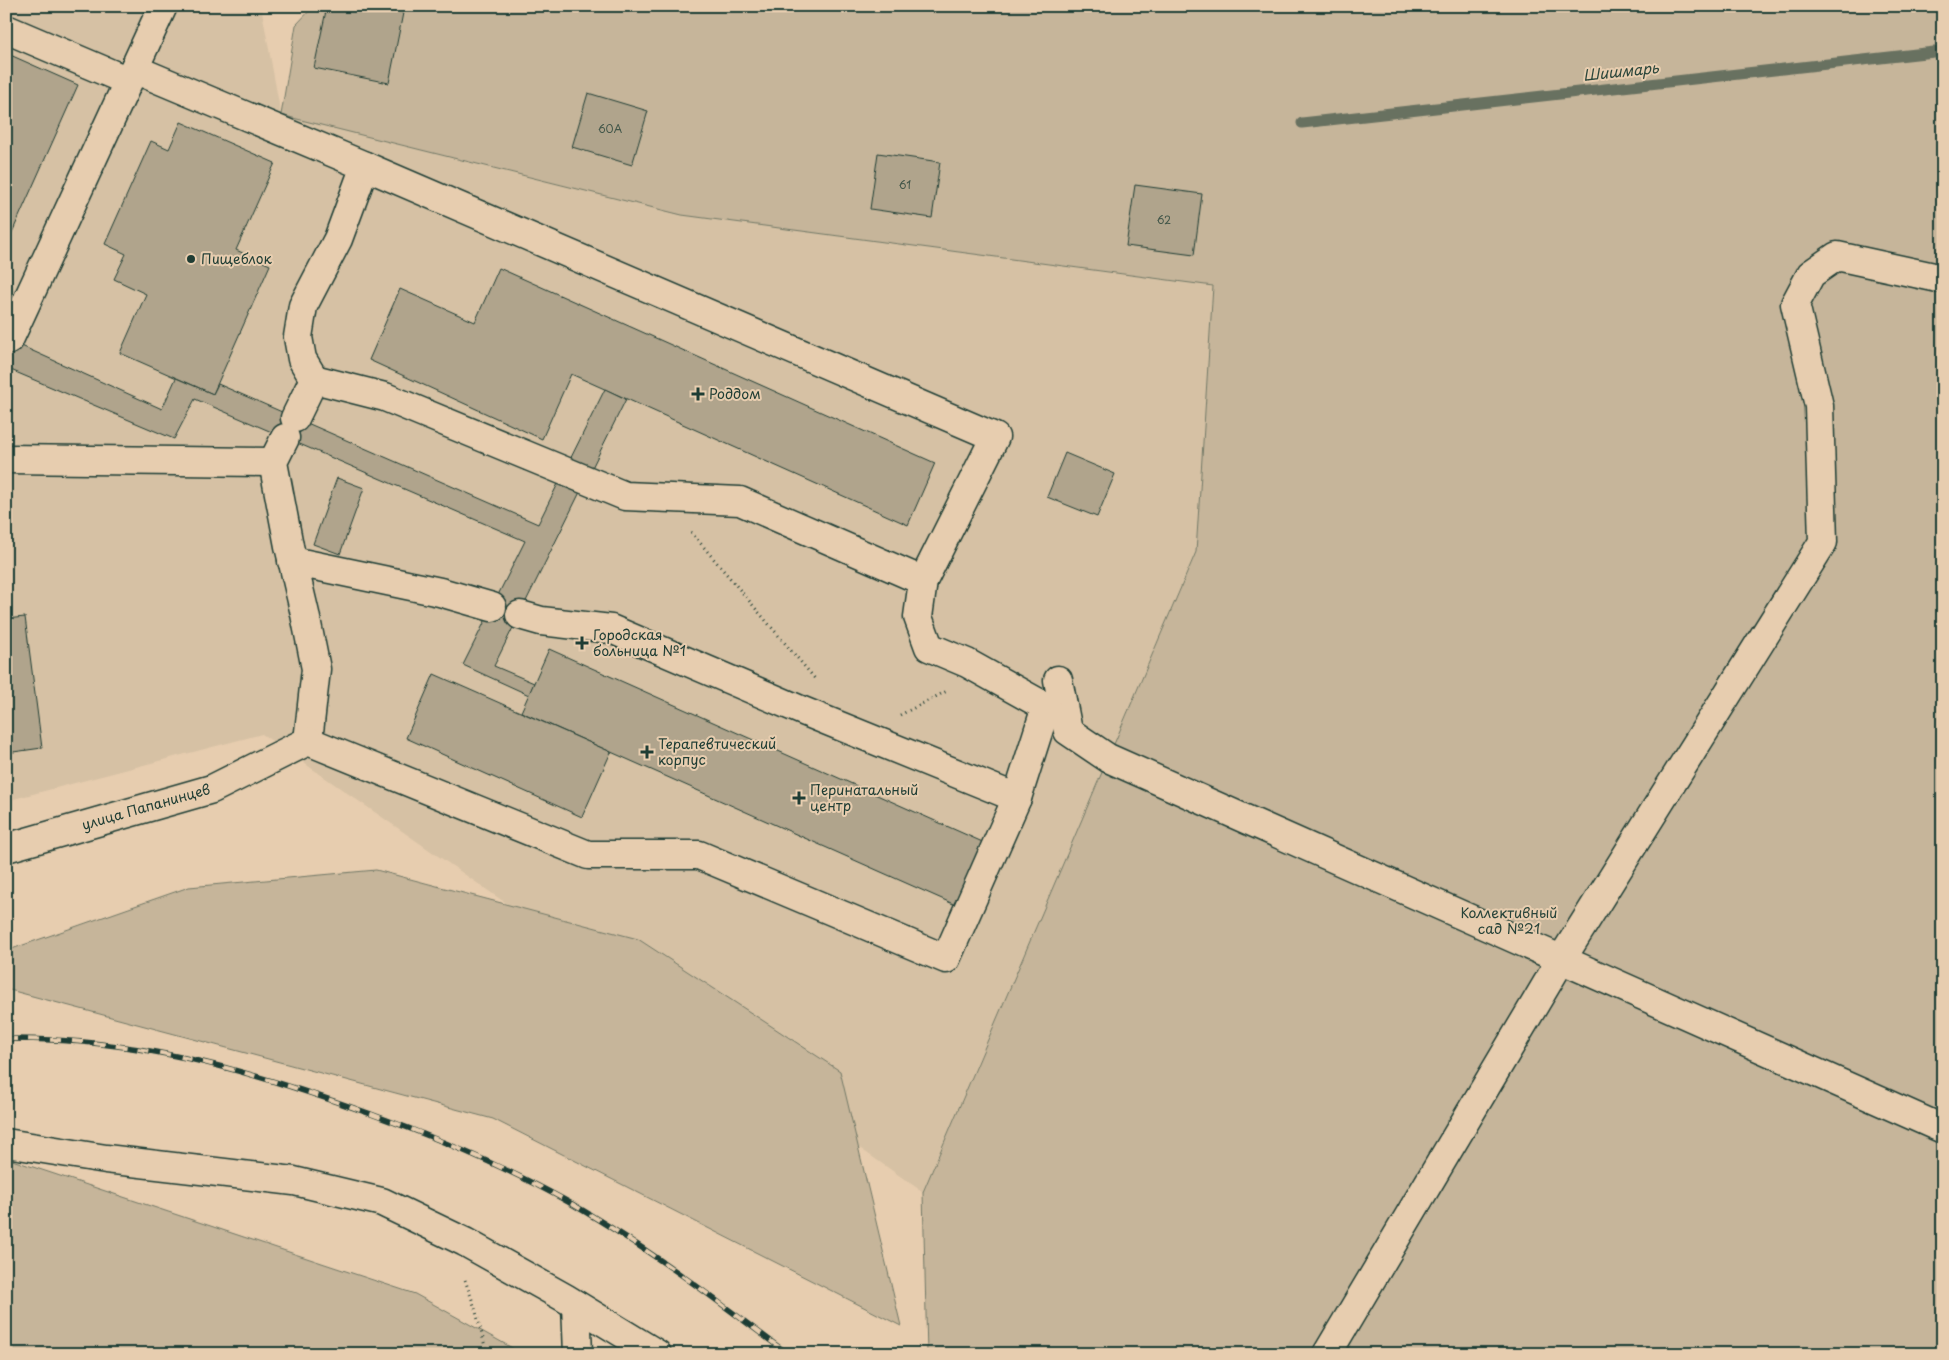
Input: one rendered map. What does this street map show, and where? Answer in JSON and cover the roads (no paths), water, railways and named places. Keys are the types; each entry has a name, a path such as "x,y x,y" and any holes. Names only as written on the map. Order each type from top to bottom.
{"street":[{"path":"9,340 164,6"},
{"path":"6,29 131,75 365,166 995,437 923,581 918,617 929,647 967,663 1046,707 1017,798 946,959 699,854 588,855 308,741 316,669 292,561 273,462 314,379"},
{"path":"365,166 338,239 303,306 298,337 302,359 314,379 385,397 624,496 740,501 923,581"},
{"path":"1327,1354 1562,960 1823,542 1819,406 1795,304 1811,274 1837,256 1943,278"},
{"path":"6,459 273,462"},
{"path":"292,561 440,592 492,607"},
{"path":"520,615 541,621 611,629 1017,798"},
{"path":"1058,680 1068,731 1108,758 1943,1129"},
{"name":"улица Папанинцев","path":"6,848 212,789 308,741"},
{"path":"6,1143 106,1159 294,1181 382,1202 446,1233 576,1305 657,1354"},
{"path":"576,1305 578,1354"}],"waterway":[{"name":"Шишмарь","path":"1302,123 1943,51"}],"railway":[{"path":"6,1039 54,1040 101,1044 204,1062 305,1091 423,1134 523,1178 572,1204 682,1276 788,1354"}],"place":[{"name":"Пищеблок","path":"191,259"},
{"name":"Роддом","path":"698,394"},
{"name":"Городская больница №1","path":"582,643"},
{"name":"Терапевтический корпус","path":"647,752"},
{"name":"Перинатальный центр","path":"799,798"}],"park label":[{"name":"Коллективный сад №21","path":"1509,922"}]}
